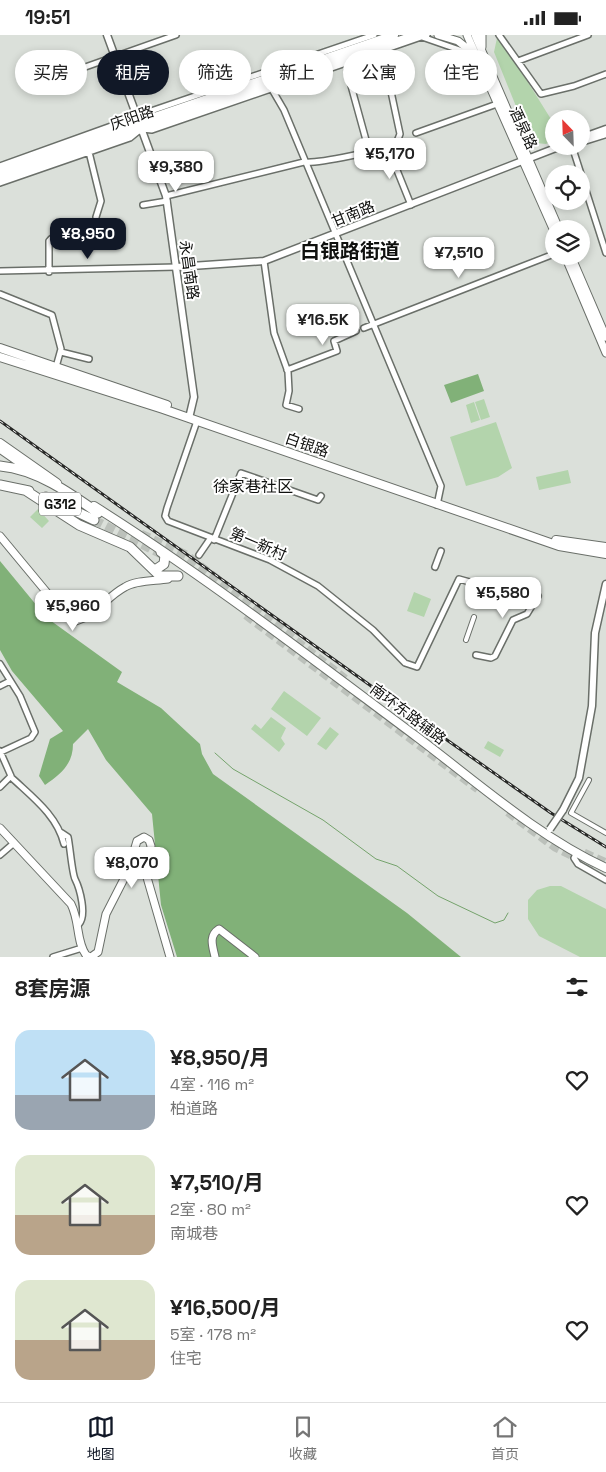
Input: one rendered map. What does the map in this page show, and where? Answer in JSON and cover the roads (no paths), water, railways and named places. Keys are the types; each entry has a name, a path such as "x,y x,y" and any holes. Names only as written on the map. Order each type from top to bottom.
{"highway":[{"path":"0,448 53,484"},
{"name":"G312","path":"0,466 10,467 53,484 96,517 25,490 0,485"},
{"path":"25,490 78,525 130,547 160,576 178,576"},
{"path":"152,568 155,570 164,564 165,555 162,552"}],"main road":[{"name":"庆阳路","path":"0,177 394,35"},
{"path":"438,35 458,41 473,50"},
{"name":"酒泉路","path":"467,35 476,50"},
{"name":"酒泉路","path":"475,35 478,50"},
{"path":"480,50 482,35"},
{"name":"庆阳路","path":"333,66 422,36"},
{"name":"庆阳路","path":"0,170 140,126 261,91"},
{"name":"酒泉路","path":"493,95 555,220"},
{"name":"酒泉路","path":"497,95 550,220"},
{"path":"568,265 606,353"},
{"path":"575,265 606,337"},
{"path":"0,348 180,413"},
{"name":"白银路","path":"0,353 438,502 559,547 606,554"},
{"name":"白银路","path":"0,357 163,407"},
{"path":"0,361 164,415 180,413"},
{"name":"白银路","path":"189,416 197,421 560,542 606,547"},
{"path":"0,437 37,467"},
{"path":"0,443 37,467"},
{"name":"南环东路辅路","path":"37,467 58,484 197,576 548,831 576,854 606,868"},
{"path":"0,536 63,612 76,621 94,613 113,594 129,585 178,576 197,576"},
{"path":"0,828 71,904 78,917 86,954 98,952 106,914 128,871 137,841 144,837 149,840 151,847 146,873 170,957"},
{"path":"215,957 212,938 219,929 255,957"}],"street":[{"name":"永昌南路","path":"107,35 112,50"},
{"path":"132,50 176,35"},
{"path":"0,183 130,138 148,112 374,35"},
{"name":"酒泉路","path":"499,35 541,94 574,86 606,74"},
{"path":"518,61 588,35"},
{"path":"422,36 466,50"},
{"path":"143,205 304,162 311,163 388,147 396,143 400,139 400,134 386,67 380,49"},
{"name":"永昌南路","path":"128,95 166,199 194,397 189,416"},
{"path":"275,95 284,110 372,325 441,486 438,502"},
{"path":"354,95 369,151"},
{"path":"416,133 496,104"},
{"path":"0,165 125,121 140,126"},
{"path":"590,135 606,129"},
{"path":"590,139 606,134"},
{"path":"388,147 411,205"},
{"name":"甘南路","path":"177,267 264,261 336,235 545,152"},
{"path":"49,272 49,241 51,238 58,235 90,233 96,229 96,217 101,201 89,153"},
{"path":"590,202 606,253"},
{"path":"364,328 545,258"},
{"path":"264,261 274,333 287,369 288,391 286,405 299,409"},
{"path":"0,271 49,272 177,267"},
{"path":"0,294 52,315 61,351 56,367"},
{"path":"287,369 337,351 334,341 356,331"},
{"path":"61,351 89,359"},
{"path":"197,421 165,516 171,523 212,539 199,555"},
{"name":"第一新村","path":"321,496 318,500 241,473 212,539 235,545 270,560 318,586 369,627 405,663 417,667 459,579 527,598 538,596 527,614 522,618 513,620 495,656 476,655"},
{"path":"435,567 440,551"},
{"path":"548,831 563,810 579,778 592,706 595,633 606,584"},
{"path":"466,640 474,617"},
{"path":"0,664 20,697 35,732 31,739 1,752 11,777 50,814 62,833 64,844"},
{"path":"0,686 10,681"},
{"path":"0,787 11,777"},
{"path":"589,780 571,813 606,833"},
{"path":"62,833 68,837 75,879 80,890 82,921 78,924"},
{"path":"0,855 14,843"},
{"path":"576,854 574,858 578,864 606,880"},
{"path":"53,957 86,954"}],"waterway":[{"path":"215,753 233,769 323,820 376,859 397,866 438,896 495,923 504,920 508,913"}],"tunnel":[{"path":"94,520 165,556"},
{"path":"141,534 186,555 345,679"},
{"path":"246,615 478,789"},
{"path":"508,812 555,847 594,866"},
{"path":"584,853 606,863"}],"railway":[{"path":"0,421 437,733 551,813 606,847"}],"district":[{"name":"白银路街道","path":"350,251"},
{"name":"徐家巷社区","path":"253,486"}]}
